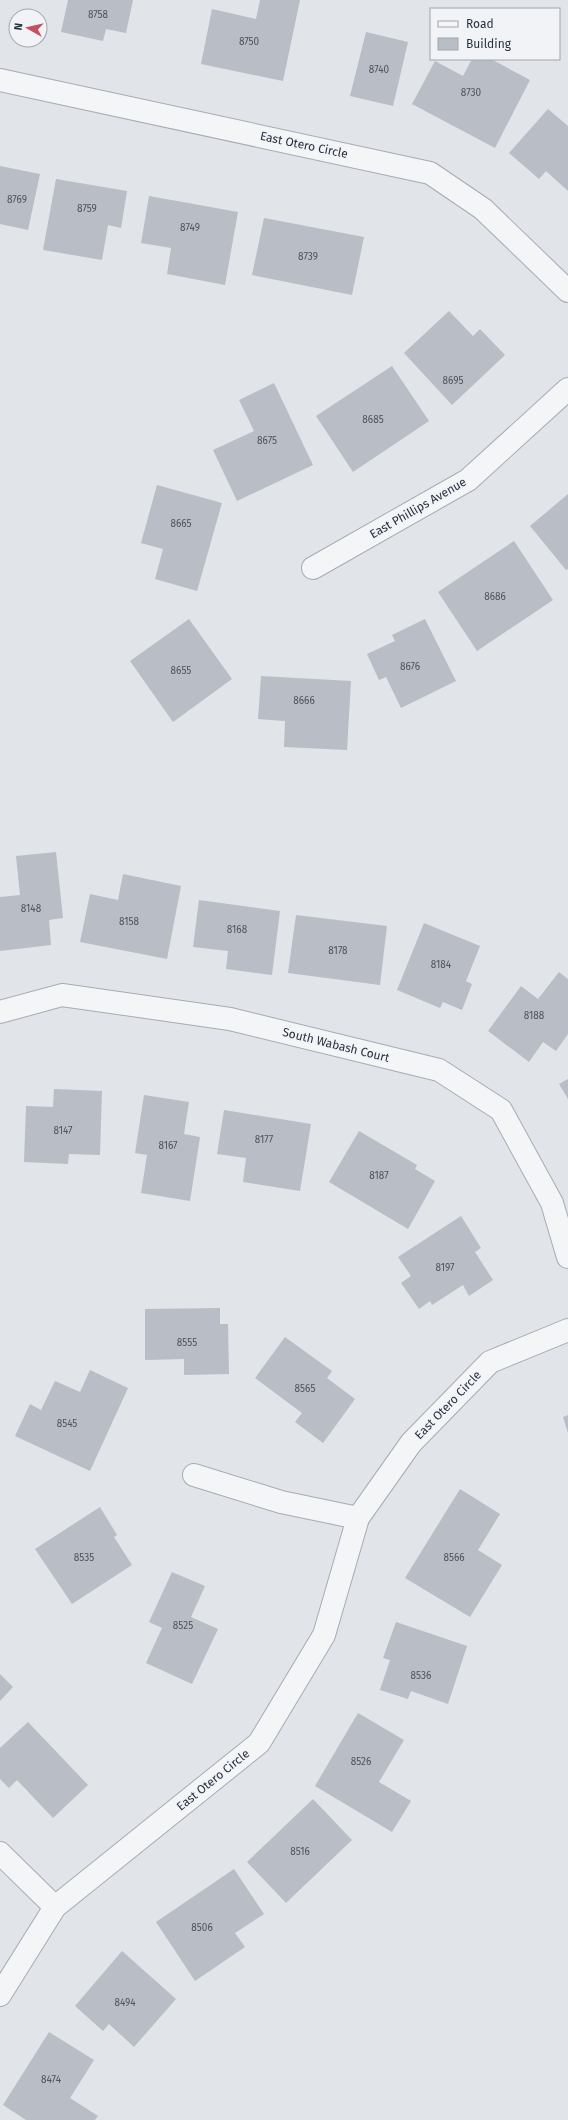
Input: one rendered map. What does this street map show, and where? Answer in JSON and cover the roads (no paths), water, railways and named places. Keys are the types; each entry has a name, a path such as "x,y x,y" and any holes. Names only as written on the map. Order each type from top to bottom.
{"street":[{"name":"East Otero Circle","path":"0,80 430,172 483,209 568,290"},
{"name":"East Phillips Avenue","path":"313,568 468,480 568,389"},
{"name":"South Wabash Court","path":"0,1012 62,995 230,1019 439,1070 501,1110 552,1203 568,1257"},
{"name":"East Otero Circle","path":"0,1996 55,1907 259,1743 324,1635 358,1518 411,1443 490,1362 568,1330"},
{"path":"194,1475 281,1502 358,1518"},
{"path":"0,1853 55,1907"}]}
